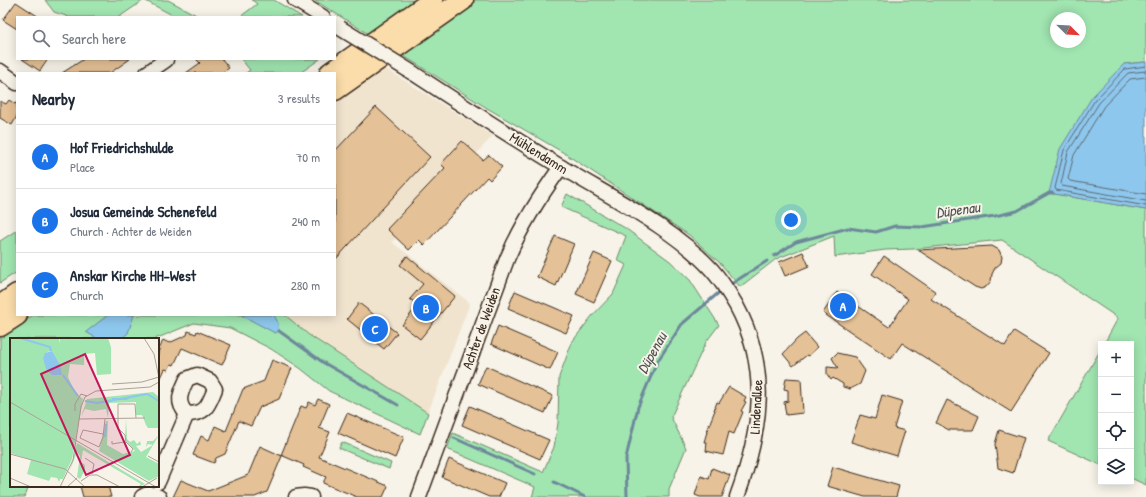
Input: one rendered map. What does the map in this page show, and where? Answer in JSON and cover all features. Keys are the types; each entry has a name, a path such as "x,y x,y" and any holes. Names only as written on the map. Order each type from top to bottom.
{"highway":[{"path":"331,72 433,0"},
{"path":"336,89 463,0"},
{"path":"0,306 16,295"},
{"path":"0,326 16,316"}],"street":[{"path":"295,0 320,16"},
{"name":"Mühlendamm","path":"338,26 667,232 712,270 731,296"},
{"path":"148,72 166,60"},
{"path":"0,71 16,81"},
{"name":"Achter de Weiden","path":"419,497 507,259 529,216 561,167"},
{"name":"Lindenallee","path":"731,296 742,317 752,342 759,376 759,397 754,441 737,497"},
{"path":"159,479 187,414"},
{"path":"296,497 311,497"}],"shaded area":[{"path":"383,67 493,136 392,242 470,303 428,413 309,335 286,316 336,316 336,101"}],"green space":[{"path":"45,0 144,0 120,16 66,16 54,12"},
{"path":"144,0 168,0 198,16 174,16"},
{"path":"252,0 274,0 300,16 241,16 257,4"},
{"path":"314,0 1146,0 1146,62 1124,64 1049,193 1146,210 1146,485 1134,479 1134,341 1106,341 1118,318 1002,240 913,249 885,250 835,257 834,236 776,259 740,287 721,264 689,235 564,153 487,108"},
{"path":"242,60 319,60 301,72 247,72 250,70"},
{"path":"567,194 625,228 670,261 690,280 719,325 706,342 671,417 686,448 669,489 669,497 532,497 535,487 447,449 453,433 543,472 554,447 558,423 559,377 572,342 592,316 613,294 626,265 617,260 626,236 561,207"},
{"path":"16,231 16,273 0,283 0,241"},
{"path":"32,316 286,316 309,335 428,413 420,434 329,391 300,368 271,349 230,328 194,323 157,338 10,338 10,487 29,487 25,497 0,497 0,338"},
{"path":"1098,354 1098,464 1048,441"},
{"path":"342,442 391,463 389,469 339,448"}],"water":[{"path":"1146,62 1146,210 1049,193 1060,149 1092,97 1124,64"},
{"path":"107,316 134,316 128,333 122,338 96,338 86,332"},
{"path":"243,316 274,316 278,323 279,331 275,333"}],"building":[{"path":"16,2 37,16 16,16 16,28 3,20"},
{"path":"24,60 47,60 40,71"},
{"path":"82,60 129,60 111,72 64,72"},
{"path":"197,60 223,60 229,68 223,72 187,72 200,63"},
{"path":"9,100 15,104 16,103 16,118 12,125 0,118 0,101 6,104"},
{"path":"376,107 430,157 336,259 336,150"},
{"path":"462,141 483,160 489,155 502,167 490,180 487,177 424,245 419,240 409,250 387,229 445,168 441,164"},
{"path":"555,236 574,244 556,286 537,277"},
{"path":"992,246 999,250 1002,257 1001,263 995,268 991,281 986,287 981,289 975,287 918,250"},
{"path":"803,252 809,266 785,276 779,262"},
{"path":"594,253 612,261 594,302 576,294"},
{"path":"407,256 455,296 420,339 402,325 418,305 410,299 423,284 400,265"},
{"path":"884,256 936,292 931,299 1005,346 1014,331 1049,353 1011,412 902,343 891,359 823,313 837,292 889,327 908,299 872,274"},
{"path":"515,291 574,316 566,333 508,308"},
{"path":"359,303 397,333 384,349 347,319"},
{"path":"498,326 558,352 550,370 491,344"},
{"path":"188,331 196,334 197,331 231,345 222,365 182,348 174,365 171,364 168,370 165,369 159,382 159,350 163,340 169,343 187,335"},
{"path":"805,333 817,347 809,356 807,355 793,366 783,354"},
{"path":"837,353 855,357 865,371 860,384 850,389 843,387 843,384 833,378 831,380 827,374 827,367 838,368 832,358"},
{"path":"272,360 292,368 279,399 260,407 251,426 239,421 225,454 216,458 214,463 193,455 201,436 209,440 215,426 226,431 243,389 264,381"},
{"path":"486,366 553,396 545,413 478,384"},
{"path":"786,378 801,379 803,413 786,415 784,402 788,401 788,390 784,389"},
{"path":"729,387 746,397 744,401 746,402 741,411 743,412 734,434 729,432 723,455 706,451 707,442 704,442 717,402 719,403"},
{"path":"882,395 902,401 894,428 905,431 897,456 851,442 860,415 875,419"},
{"path":"318,399 329,404 319,428 330,432 319,457 388,486 383,497 357,497 323,483 326,477 281,455 301,406 306,408 309,402 315,405"},
{"path":"947,400 979,416 973,430 949,430 936,423"},
{"path":"470,406 549,440 540,459 462,425"},
{"path":"347,413 404,437 395,458 338,433"},
{"path":"999,430 1024,438 1013,473 998,468 995,444"},
{"path":"260,446 282,456 267,492 255,497 173,497 181,480 208,491 248,475"},
{"path":"449,459 505,483 499,497 489,497 442,477"},
{"path":"833,467 899,486 896,497 865,497 827,486"},
{"path":"712,468 730,475 722,497 700,497 695,495 701,476 709,479"},
{"path":"80,487 108,487 111,497 83,497"}],"waterway":[{"name":"Düpenau","path":"774,256 796,242 848,228 876,232 895,226 922,227 995,216 1017,211 1049,193 1053,193"},
{"name":"Düpenau","path":"728,286 767,261"},
{"name":"Düpenau","path":"627,497 626,458 638,407 657,362 682,324 722,290"},
{"path":"279,331 324,363 398,405"},
{"path":"454,438 535,474"},
{"path":"554,482 585,497"}],"place":[{"name":"Hof Friedrichshulde","path":"843,306"},
{"name":"Josua Gemeinde Schenefeld","path":"426,308"},
{"name":"Anskar Kirche HH-West","path":"375,329"}]}
